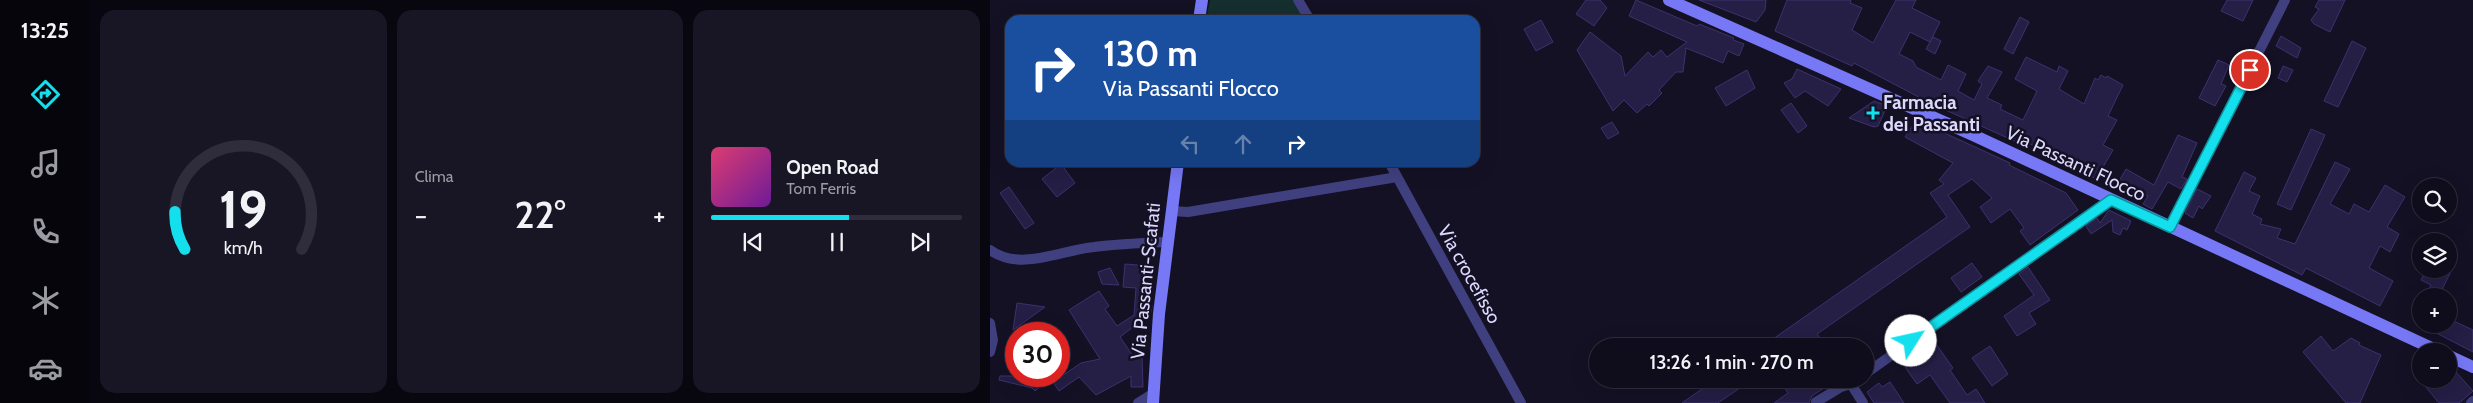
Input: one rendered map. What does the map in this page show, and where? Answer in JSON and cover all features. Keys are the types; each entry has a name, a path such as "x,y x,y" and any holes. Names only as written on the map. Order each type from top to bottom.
{"main road":[{"path":"1200,15 1202,0"},
{"name":"Via Passanti Flocco","path":"1669,0 2111,200 2421,343"},
{"name":"Via Passanti-Scafati","path":"1153,398 1159,314 1177,167"},
{"path":"2457,360 2473,368"}],"street":[{"path":"1298,0 1307,15"},
{"path":"2170,227 2285,0"},
{"name":"Via crocefisso","path":"1392,167 1521,403"},
{"path":"1171,211 1188,212 1397,177"},
{"path":"1874,368 2111,200"},
{"path":"990,250 1012,259 1030,260 1092,247 1167,242"},
{"path":"990,323 993,340 990,352"},
{"path":"1816,402 1839,388"},
{"path":"1858,388 1863,403"},
{"path":"1138,403 1153,398"}],"green space":[{"path":"1210,0 1294,0 1302,15 1207,15"}],"building":[{"path":"1586,0 1600,0 1607,8 1594,26 1576,14"},
{"path":"1636,0 1697,26 1699,24 1734,38 1733,40 1744,44 1739,56 1728,51 1723,63 1686,48 1683,72 1676,72 1659,90 1662,93 1649,106 1647,104 1637,113 1624,100 1613,111 1577,50 1590,32 1621,56 1625,76 1648,52 1653,57 1661,50 1667,57 1687,42 1629,16"},
{"path":"1699,0 1766,0 1765,10 1756,22"},
{"path":"1787,0 1851,0 1850,3 1862,8 1852,30 1873,43 1896,0 1916,0 1912,8 1940,22 1930,42 1910,32 1899,54 1913,61 1916,67 1941,80 1948,65 1966,74 1958,91 1974,100 1982,84 1978,81 1988,66 2002,72 1987,98 2002,105 2000,109 2023,120 2037,91 2015,79 2026,57 2057,72 2059,66 2068,71 2059,89 2084,104 2095,78 2098,80 2101,75 2106,78 2107,76 2123,85 2108,116 2117,120 2103,145 2113,150 2096,179 2053,156 2054,154 2023,141 2021,144 1930,103 1854,63 1852,66 1775,31"},
{"path":"2227,0 2253,0 2243,21 2221,11"},
{"path":"2319,0 2345,0 2330,32 2314,24 2311,20 2319,9 2315,7"},
{"path":"2020,17 2029,22 2013,54 2004,49"},
{"path":"1541,20 1553,42 1536,51 1524,29"},
{"path":"2281,36 2301,48 2297,58 2276,46"},
{"path":"1933,37 1941,41 1935,54 1926,49"},
{"path":"2352,41 2366,48 2338,107 2324,101"},
{"path":"2218,60 2229,65 2221,84 2226,86 2215,106 2199,98"},
{"path":"2283,66 2293,70 2287,82 2278,78"},
{"path":"1797,69 1841,89 1828,106 1805,91 1795,98 1784,83 1792,79"},
{"path":"1747,70 1755,88 1726,106 1715,88"},
{"path":"1874,101 1887,106 1878,126 1874,127 1849,118"},
{"path":"1791,103 1807,126 1798,133 1781,110"},
{"path":"1916,120 2010,163 2009,165 2066,193 2078,210 2030,245 2020,231 2024,228 2010,209 1991,223 1980,207 1992,198 1972,179 1948,195 1970,227 1817,334 1820,338 1774,338 1947,217 1930,193 1944,184 1939,180 1953,163 1905,137"},
{"path":"1612,122 1619,133 1608,139 1601,128"},
{"path":"2311,129 2325,135 2291,210 2277,204"},
{"path":"2178,135 2197,143 2182,177 2187,179 2181,189 2168,182 2152,209 2143,204 2148,196 2119,181 2126,169 2154,185"},
{"path":"2335,162 2350,169 2330,204 2349,214 2354,204 2369,212 2385,185 2405,197 2387,227 2399,234 2390,252 2380,246 2369,268 2393,281 2380,306 2306,268 2302,275 2215,231 2244,172 2256,178 2249,191 2260,196 2252,214 2262,219 2260,224 2281,229 2277,238 2295,244"},
{"path":"1057,167 1063,167 1075,183 1057,197 1042,179"},
{"path":"1009,187 1034,223 1025,229 1000,193"},
{"path":"2197,189 2211,196 2202,209 2199,206 2193,218 2185,213"},
{"path":"2109,210 2131,221 2127,230 2123,228 2120,235 2113,232 2112,220 2091,234 2086,226 2097,218 2100,223"},
{"path":"1972,263 1982,277 1961,292 1951,278"},
{"path":"1125,264 1150,266 1147,307 1151,304 1151,313 1120,337 1133,356 1142,355 1143,387 1131,387 1131,376 1096,395 1079,377 1070,383 1070,370 1081,363 1100,359 1069,310 1099,291 1109,306 1105,309 1117,326 1134,315 1136,288 1123,287"},
{"path":"2028,267 2050,300 2029,313 2036,324 2017,336 2004,316 2034,295 2019,274"},
{"path":"1110,268 1119,285 1102,284 1098,272"},
{"path":"2422,278 2448,278 2443,288 2429,288 2431,285 2421,280"},
{"path":"1017,303 1045,307 1024,322 1014,322"},
{"path":"2457,323 2473,330 2473,352 2436,333 2457,333"},
{"path":"2321,336 2333,351 2351,338 2360,343 2359,345 2381,355 2360,403 2346,403 2303,352"},
{"path":"1931,337 1953,368 1950,370 1967,395 1976,389 1985,403 1950,403 1930,375 1917,384 1905,367 1918,357 1912,349"},
{"path":"1990,346 2008,374 1992,386 1972,358"},
{"path":"2457,373 2473,391 2459,403 2439,403 2427,388 2457,388"},
{"path":"1000,376 1005,376 1005,381 999,380"},
{"path":"1890,382 1904,403 1874,403 1867,392 1879,383 1882,387"},
{"path":"1028,387 1040,387 1035,391"},
{"path":"1056,387 1065,387 1059,391"},
{"path":"1703,388 1740,388 1718,403 1682,403"},
{"path":"1785,388 1824,388 1812,396 1809,403 1774,403 1788,393"}],"place":[{"name":"Farmacia dei Passanti","path":"1873,113"}],"route":[{"path":"1911,341 2111,200 2170,227 2250,70"}]}
